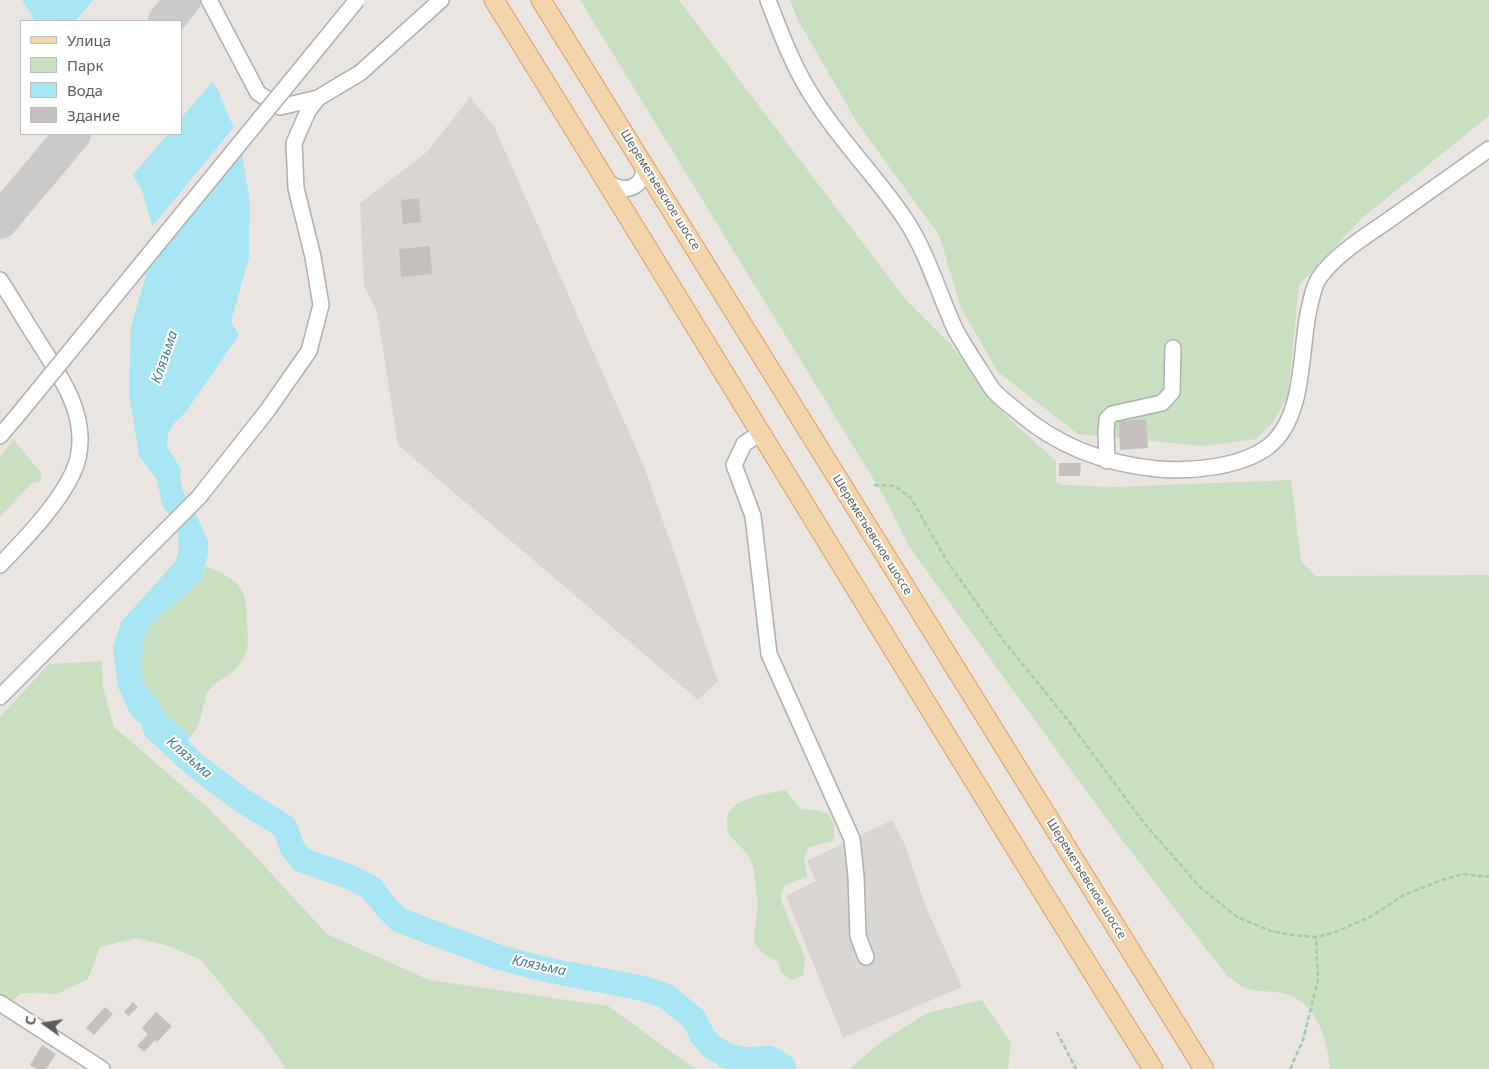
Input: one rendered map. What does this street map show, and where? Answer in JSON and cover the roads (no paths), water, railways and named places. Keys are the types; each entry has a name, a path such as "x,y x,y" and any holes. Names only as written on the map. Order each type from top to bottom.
{"main road":[{"path":"494,0 861,594 1016,851 1153,1068"},
{"name":"Шереметьевское шоссе","path":"542,0 1204,1069"}],"street":[{"path":"209,0 258,93 280,107 318,98 360,73 441,0"},
{"path":"0,436 357,0"},
{"path":"768,0 790,55 814,99 857,158 886,191 907,221 922,250 956,331 995,392 1036,428 1059,441 1107,461 1140,467 1175,470 1210,468 1242,460 1269,446 1283,431 1292,412 1299,380 1306,319 1319,278 1345,252 1489,149"},
{"path":"0,697 199,497 267,411 309,351 321,305 313,257 296,188 294,143 308,111 318,98"},
{"path":"607,181 614,187 622,190 631,188 639,183 643,175 640,157"},
{"path":"0,280 66,386 74,407 80,444 78,457 69,481 47,513 0,565"},
{"path":"1107,461 1107,419 1112,414 1162,403 1172,392 1173,348"},
{"path":"760,433 744,444 734,465 753,516 768,654 852,840 856,876 858,936 866,957"},
{"path":"0,1003 102,1069"}],"water":[{"path":"22,0 160,0 172,20 34,20"},
{"path":"182,36 219,92 240,143 250,202 249,258 231,321 239,335 185,413 175,422 168,433 167,447 181,469 180,481 184,494 191,504 208,541 208,553 202,578 155,620 147,630 143,643 141,670 143,682 159,702 164,714 191,736 175,757 163,746 157,736 136,720 128,710 118,687 113,647 121,622 175,562 179,550 177,525 162,505 157,480 139,456 129,393 131,327 145,279 153,229 142,190 107,135 182,135"}],"waterway":[{"name":"Клязьма","path":"155,728 195,765 240,799 285,827 292,848 302,860 350,877 371,888 399,920 501,958 548,970 641,988 666,996 694,1019 702,1035 710,1045 727,1056 747,1060 769,1058 783,1066 784,1069"}]}
